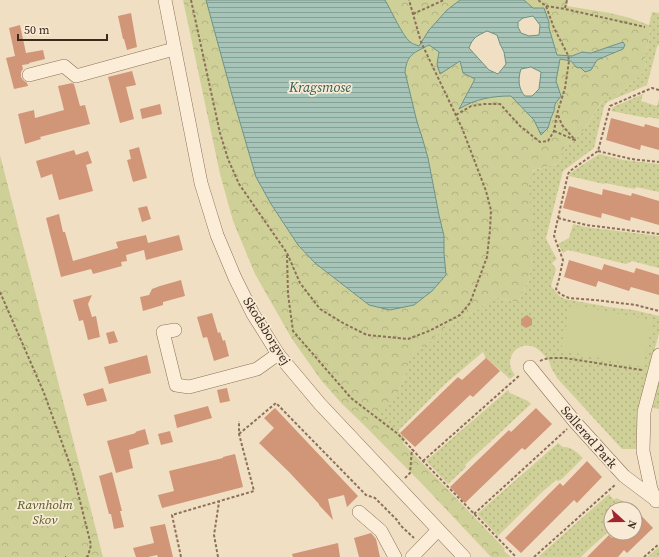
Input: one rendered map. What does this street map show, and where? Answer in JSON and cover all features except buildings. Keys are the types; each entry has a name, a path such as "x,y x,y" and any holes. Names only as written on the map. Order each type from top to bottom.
{"street":[{"name":"Skodsborgvej","path":"165,0 201,183 217,235 235,278 253,314 278,354 320,404 464,557"},
{"path":"29,75 64,66 76,76 174,49"},
{"path":"175,330 163,332 176,385 189,387 257,369 278,354"},
{"name":"Søllerød Park","path":"657,502 650,489 643,451 644,412 659,355"},
{"name":"Søllerød Park","path":"530,367 575,422 624,476 657,502"},
{"path":"359,512 381,531 394,557"},
{"path":"412,557 438,530"}],"path":[{"path":"191,0 220,134 228,159 239,184 287,253 300,283 320,309 343,323 367,334 408,339 430,331 460,315 470,303 487,257 491,210 486,191 456,115 421,42 409,0"},
{"path":"413,14 444,0"},
{"path":"538,0 546,6 645,27"},
{"path":"565,9 567,0"},
{"path":"456,115 471,106 500,104 520,126 540,142 548,141 554,131 557,114 565,88 569,61 568,55 554,28 546,6"},
{"path":"659,90 652,88 610,106 598,151 568,174 554,236 563,260 556,289 560,294 570,298 636,305 659,311"},
{"path":"554,131 575,140 562,124 557,114"},
{"path":"598,151 631,159 659,162"},
{"path":"557,218 586,225 659,234"},
{"path":"287,253 288,294 293,331 351,398 398,434 422,461 516,557"},
{"path":"0,292 44,394 73,473 91,545 88,556 86,557"},
{"path":"422,461 530,367 544,359 559,358 654,372"},
{"path":"240,434 276,403 366,495 375,498 422,546"},
{"path":"181,557 172,515 219,502 254,490 240,434 239,421"},
{"path":"474,514 575,422"},
{"path":"398,486 410,473 412,450"},
{"path":"534,557 624,476"},
{"path":"218,557 214,535 219,502"},
{"path":"644,557 659,544"}],"green space":[{"path":"183,0 206,0 256,177 271,204 298,245 315,263 369,305 444,253 444,236 428,158 417,122 405,72 407,61 415,52 429,45 439,52 438,64 440,74 460,60 475,79 459,108 471,102 484,99 511,96 534,120 548,127 555,104 561,96 556,81 560,59 571,61 576,67 591,70 597,60 611,55 623,42 591,53 582,52 572,56 557,55 549,28 549,22 524,0 568,0 567,6 610,13 649,25 650,36 646,53 645,71 626,88 602,101 586,127 575,140 566,144 559,161 554,165 533,170 532,256 529,280 518,302 492,297 479,309 454,321 428,344 412,353 398,392 398,431 406,439 403,443 511,557 491,557 425,487 342,404 321,380 292,339 255,274 233,221 220,174"},
{"path":"385,0 460,0 437,21 419,46 410,42 403,34"},
{"path":"652,12 659,13 659,44 647,85 607,102 604,107 594,148 563,171 546,238 557,259 552,263 556,269 551,286 559,296 565,299 634,310 659,316 659,333 649,371 639,449 622,449 557,378 545,356 537,349 530,346 518,348 514,352 510,363 511,369 515,375 510,379 486,358 483,352 445,384 398,431 377,415 398,392 406,373 411,353 428,344 454,321 479,309 492,297 518,302 529,280 532,256 529,185 534,170 554,165 559,161 566,144 575,140 586,127 603,100 626,88 645,71 646,53 650,36 649,25"},
{"path":"643,94 641,101 657,106 659,99 659,119 611,111 613,107"},
{"path":"599,154 624,160 659,164 659,192 636,187 635,189 604,184 569,176 570,173"},
{"name":"Ravnholm Skov","path":"0,155 103,557 0,557"},
{"path":"573,224 585,227 659,236 659,268 632,261 626,264 568,250 563,253 558,244 569,238"},
{"path":"571,304 653,321 643,367 561,350"},
{"path":"659,375 659,409 653,408"},
{"path":"508,390 510,393 528,401 531,404 465,465 466,467 448,484 426,461"},
{"path":"558,443 563,447 574,450 583,458 562,479 558,481 556,480 540,494 498,536 477,514"},
{"path":"609,494 614,500 616,498 623,501 603,501 603,537 581,557 538,557"},
{"path":"659,547 659,557 647,557"}],"water":[{"name":"Kragsmose","path":"206,0 385,0 407,39 411,43 419,46 429,30 447,10 460,0 524,0 533,8 544,8 557,55 572,56 582,52 591,53 623,42 625,45 623,49 597,60 591,70 585,72 581,68 576,67 571,61 560,59 556,81 561,96 555,104 548,128 541,135 534,120 511,96 484,99 459,109 475,79 463,73 460,61 440,74 437,64 439,52 429,45 412,55 407,61 405,72 417,122 428,158 444,236 446,275 432,291 414,305 390,310 369,305 315,263 298,245 271,204 256,177","holes":["533,16 540,25 539,35 529,36 521,33 518,27 518,22 523,18","487,31 497,35 504,52 506,64 498,74 489,70 469,48 474,39","531,67 541,72 539,89 532,96 525,96 521,90 519,80 521,69"]}]}
